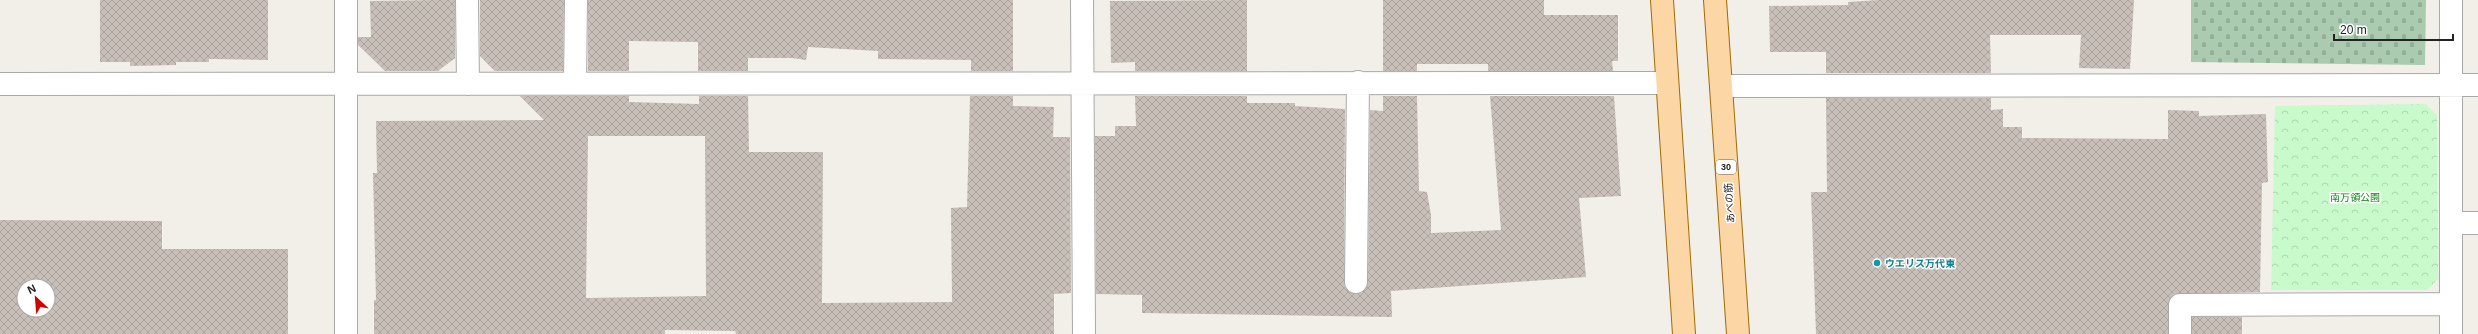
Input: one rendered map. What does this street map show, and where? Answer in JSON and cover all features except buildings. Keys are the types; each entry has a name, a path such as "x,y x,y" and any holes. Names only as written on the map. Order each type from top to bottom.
{"main road":[{"path":"1662,0 1684,334"},
{"name":"あべの筋","path":"1716,0 1738,334"}],"street":[{"path":"346,0 346,334"},
{"path":"467,0 468,84"},
{"path":"575,83 576,0"},
{"path":"1082,0 1084,334"},
{"path":"2451,0 2451,334"},
{"path":"0,84 1083,82 1667,83"},
{"path":"1356,282 1358,82"},
{"path":"1721,86 2478,85"},
{"path":"2451,223 2478,223"},
{"path":"2180,334 2180,305 2451,304"}],"green space":[{"path":"2191,0 2426,0 2425,65 2191,62"},
{"name":"南万領公園","path":"2426,104 2437,115 2438,279 2427,290 2271,290 2275,106"}],"place":[{"name":"ウエリス万代東","path":"1877,263"}]}
